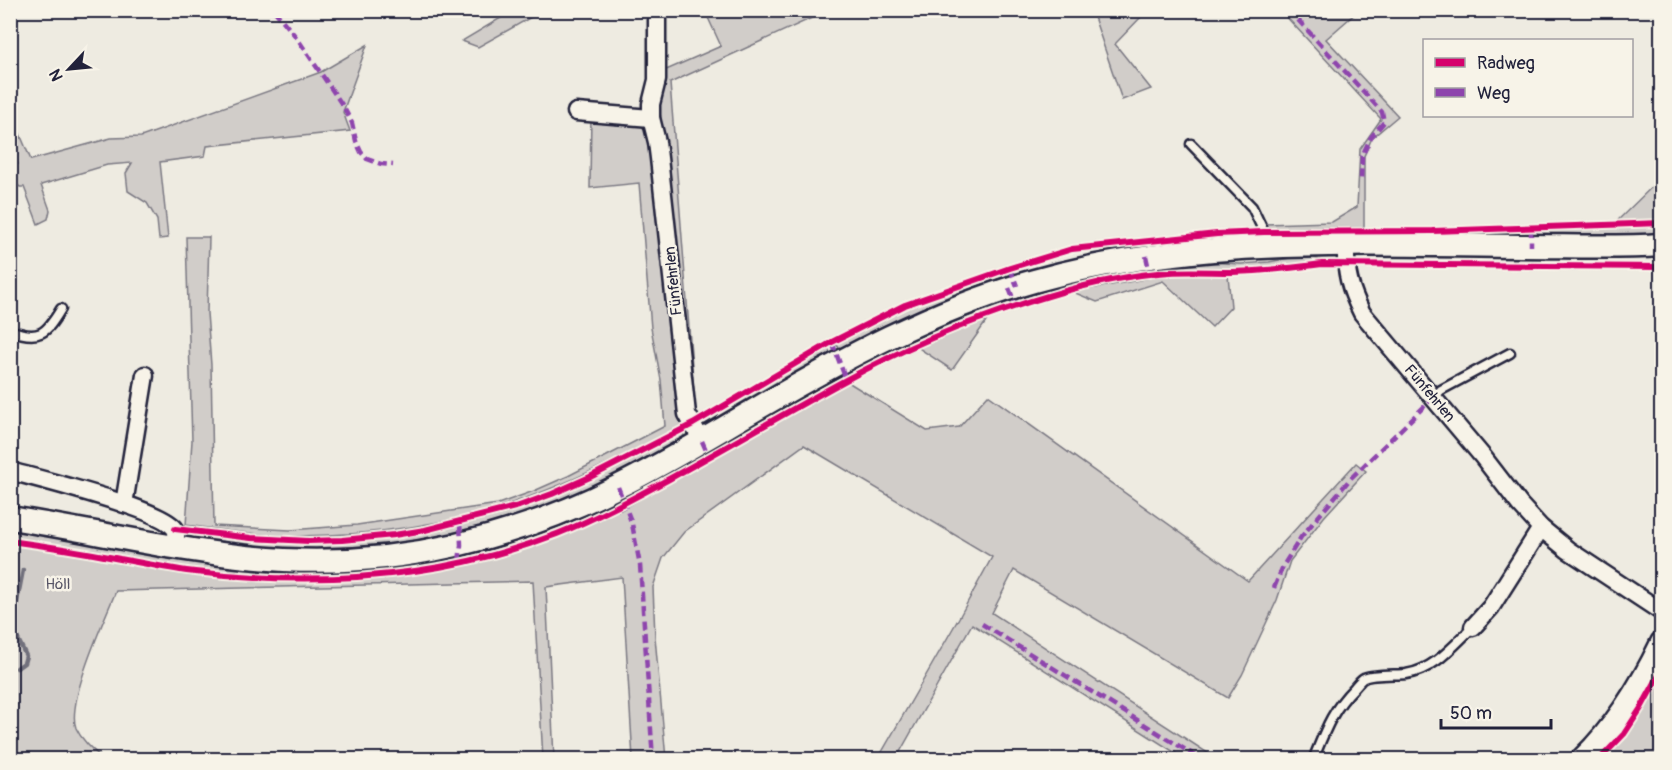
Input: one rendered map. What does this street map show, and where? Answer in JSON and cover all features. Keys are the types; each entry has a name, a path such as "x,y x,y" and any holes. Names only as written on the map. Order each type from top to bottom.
{"main road":[{"path":"10,518 243,557 324,561 418,553 461,545 534,523 582,504 618,487 830,367 893,335 1009,288 1071,271 1146,256 1244,246 1599,248 1662,245"},
{"path":"1582,759 1608,733 1619,718 1635,694 1662,643"}],"street":[{"name":"Fünfehrlen","path":"657,10 657,80 651,104 651,118 659,158 687,414 702,441"},
{"path":"576,112 651,118"},
{"name":"Fünfehrlen","path":"1346,245 1345,264 1348,280 1362,313 1434,397 1520,505 1541,528 1568,550 1662,612"},
{"path":"124,504 145,375"},
{"path":"10,471 124,504 165,520 175,529 177,536 174,547"},
{"path":"1473,627 1491,607 1541,528"}],"lane":[{"path":"1191,144 1252,207 1264,232 1266,246"},
{"path":"10,330 27,337 40,334 53,322 61,309"},
{"path":"1434,397 1441,390 1510,353"},
{"path":"1313,759 1335,710 1364,678 1409,673 1426,667 1440,659 1473,627"}],"green space":[{"path":"514,10 542,11 478,47 462,41"},
{"path":"705,11 827,11 670,83 696,418 683,421 683,425 645,445 546,490 499,507 443,521 385,530 299,536 256,534 186,525 192,441 186,237 209,237 207,313 211,365 214,526 290,530 357,525 498,504 568,476 665,426 661,380 651,328 639,183 590,188 591,113 651,118 657,74 721,46"},
{"path":"1092,11 1138,11 1142,16 1115,44 1151,89 1122,100"},
{"path":"1281,11 1358,11 1326,39 1398,116 1372,138 1364,156 1364,227 1266,228 1265,224 1332,222 1357,207 1360,149 1381,119"},
{"path":"367,45 343,112 350,131 207,146 205,156 160,162 168,238 159,239 157,220 147,203 128,191 126,173 132,163 107,165 41,185 50,210 48,219 38,224 24,187 20,187 13,181 15,165 18,164 11,146 11,113 31,160 111,138 141,137 321,72"},
{"path":"1661,178 1661,234 1586,238 1539,236 1536,230 1619,227 1616,222"},
{"path":"1306,255 1323,261 1266,268 1154,271 1154,265 1190,261 1241,264 1269,262"},
{"path":"1143,266 1144,271 1017,301 1015,296"},
{"path":"1006,272 1007,278 842,349 834,344 895,312"},
{"path":"1167,275 1228,275 1231,307 1212,327 1163,281 1097,302 1073,292"},
{"path":"1008,298 1010,304 957,323 905,346 903,341"},
{"path":"988,319 952,370 917,347"},
{"path":"828,348 831,355 703,430 698,424"},
{"path":"837,372 841,379 628,498 627,492"},
{"name":"Höll","path":"848,382 927,431 959,427 988,395 1248,581 1356,463 1366,471 1324,517 1290,561 1277,600 1242,675 1228,698 1014,570 992,613 1217,759 1185,759 972,624 896,759 878,759 992,557 804,445 684,532 663,558 653,587 666,759 633,759 622,577 546,587 554,759 543,759 533,581 116,591 81,680 74,716 76,728 81,737 103,759 11,760 11,528 321,571 610,501 619,511"},
{"path":"684,431 683,440 589,490 519,517 434,539 359,550 294,552 196,541 187,533 242,541 305,543 371,541 435,531 508,513 555,496 621,465"},
{"path":"1661,678 1661,759 1604,759 1633,726"}],"waterway":[{"path":"17,668 24,663 26,656 12,627 23,570"}],"marked path":[{"path":"274,10 297,38 343,106 352,123 361,152 367,159 393,165"},
{"path":"1289,10 1382,112 1384,122 1371,137 1362,156 1361,180"},
{"path":"1531,227 1531,246"},
{"path":"1146,256 1150,274"},
{"path":"1010,268 1017,286"},
{"path":"1009,288 1016,306"},
{"path":"832,342 846,380"},
{"path":"1274,588 1283,566 1301,537 1351,478 1434,397"},
{"path":"702,441 709,457"},
{"path":"618,487 632,524 640,565 653,760"},
{"path":"459,562 460,521"},
{"path":"982,624 1202,760"}],"cycle path":[{"path":"175,529 251,538 342,540 425,530 519,506 590,477 693,424 832,342 905,305 1072,249 1217,234 1433,231 1662,223"},
{"path":"10,541 186,571 241,576 333,578 424,569 469,561 513,549 571,528 655,486 893,355 995,313 1078,288 1155,273 1244,272 1322,264 1662,267"},
{"path":"1599,760 1624,734 1662,670"}]}
